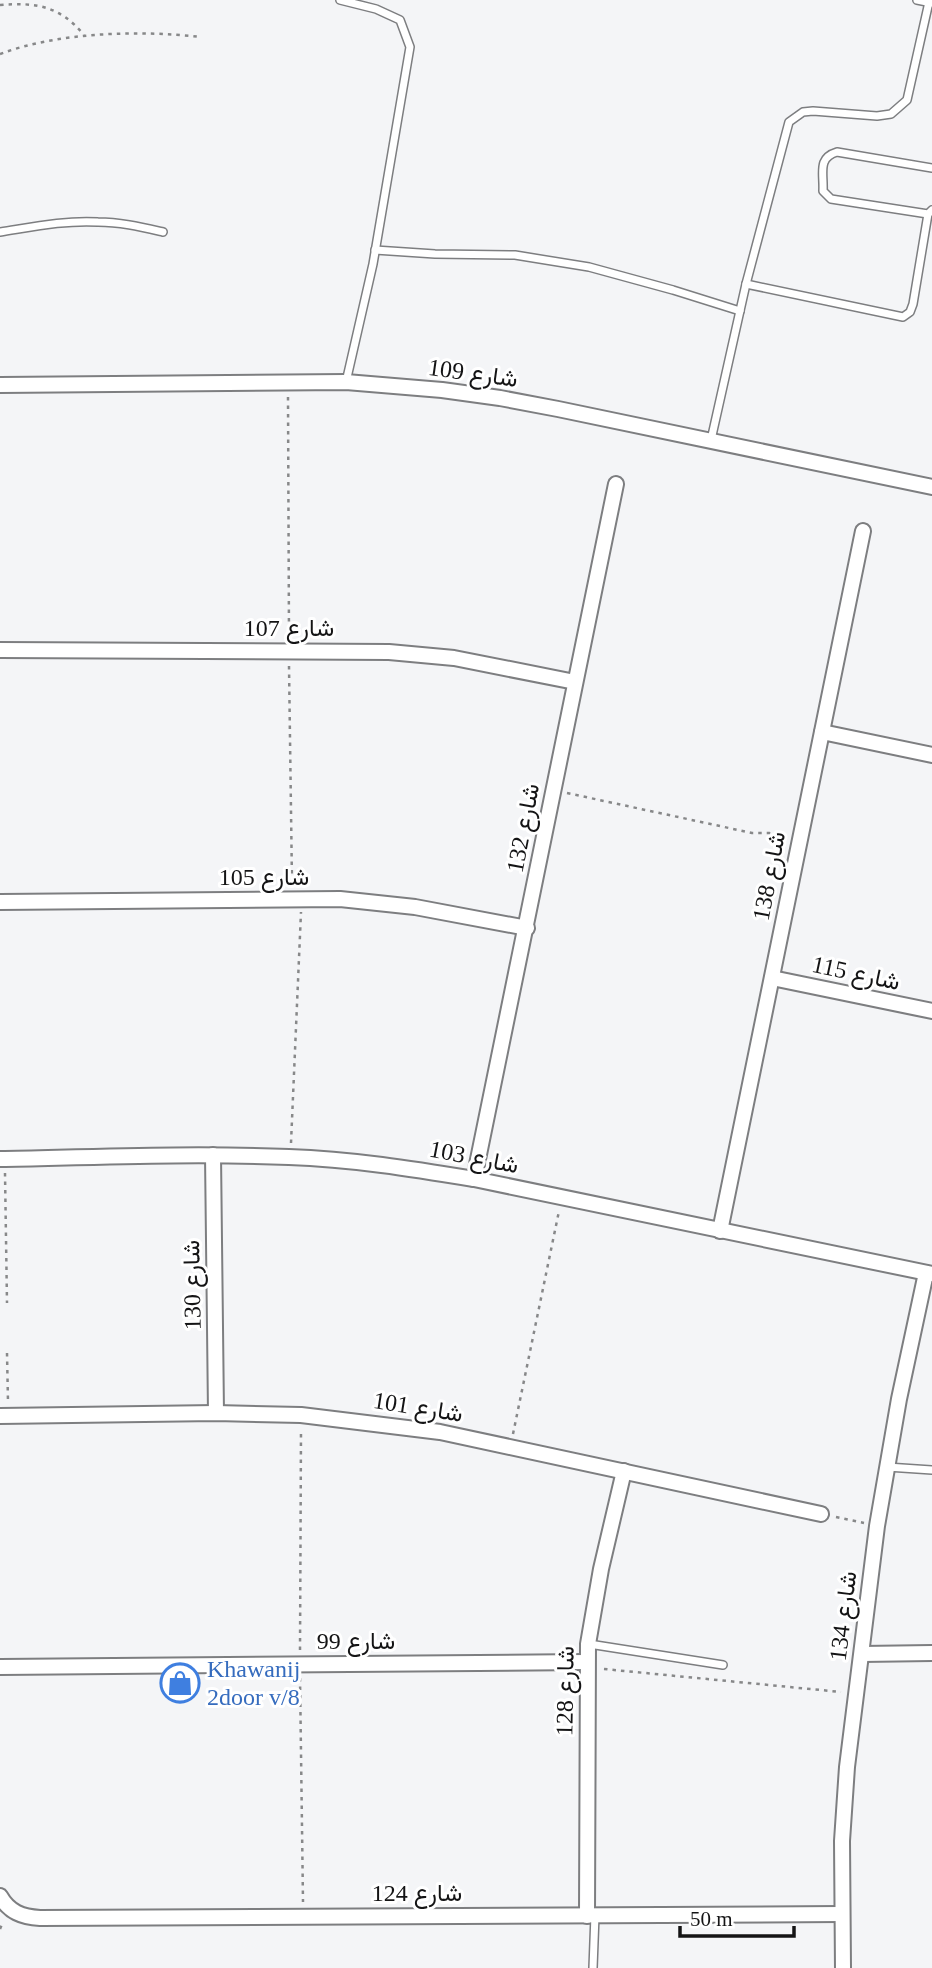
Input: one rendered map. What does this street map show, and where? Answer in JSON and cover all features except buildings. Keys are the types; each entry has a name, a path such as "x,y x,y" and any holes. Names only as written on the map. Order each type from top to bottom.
{"street":[{"name":"شارع 109","path":"0,385 346,382 442,390 500,398 932,487"},
{"name":"شارع 132","path":"474,1179 615,484"},
{"name":"شارع 138","path":"720,1231 863,531"},
{"name":"شارع 107","path":"0,650 389,652 454,658 575,682"},
{"path":"822,732 932,755"},
{"name":"شارع 105","path":"0,902 302,899 377,902 527,928"},
{"name":"شارع 115","path":"772,978 932,1011"},
{"name":"شارع 103","path":"2,1159 213,1155 352,1162 474,1179 929,1274"},
{"name":"شارع 130","path":"213,1155 216,1413"},
{"name":"شارع 134","path":"843,1968 842,1841 856,1693 887,1467 899,1399 929,1274"},
{"name":"شارع 101","path":"4,1416 216,1413 301,1415 347,1420 440,1432 821,1514"},
{"name":"شارع 128","path":"591,1915 586,1664 601,1569 624,1471"},
{"path":"862,1654 932,1653"},
{"name":"شارع 99","path":"0,1667 586,1664"},
{"name":"شارع 124","path":"0,1896 12,1911 25,1917 40,1918 842,1914"}],"lane":[{"path":"340,0 376,9 400,20 410,47 375,250 346,382"},
{"path":"711,441 746,284 789,122 803,113 813,111 877,116 891,114 907,100 931,2 917,0"},
{"path":"746,284 903,317 910,312 913,304 930,212 831,199 823,191 824,160 827,155 837,152 932,168"},
{"path":"0,232 64,222 97,221 163,232"},
{"path":"375,250 515,255 589,267 740,312"},
{"path":"887,1467 932,1469"},
{"path":"588,1644 723,1665"},
{"path":"591,1915 593,1968"}],"path":[{"path":"0,5 48,8 67,17 86,36"},
{"path":"0,54 50,41 86,36 201,37"},
{"path":"554,790 748,832 800,840"},
{"path":"291,1157 302,899"},
{"path":"2,1159 7,1303"},
{"path":"510,1447 562,1198"},
{"path":"4,1416 8,1353"},
{"path":"821,1514 877,1526"},
{"path":"586,1664 856,1693"}],"place":[{"name":"Khawanij 2door v/8","path":"180,1683"}]}
